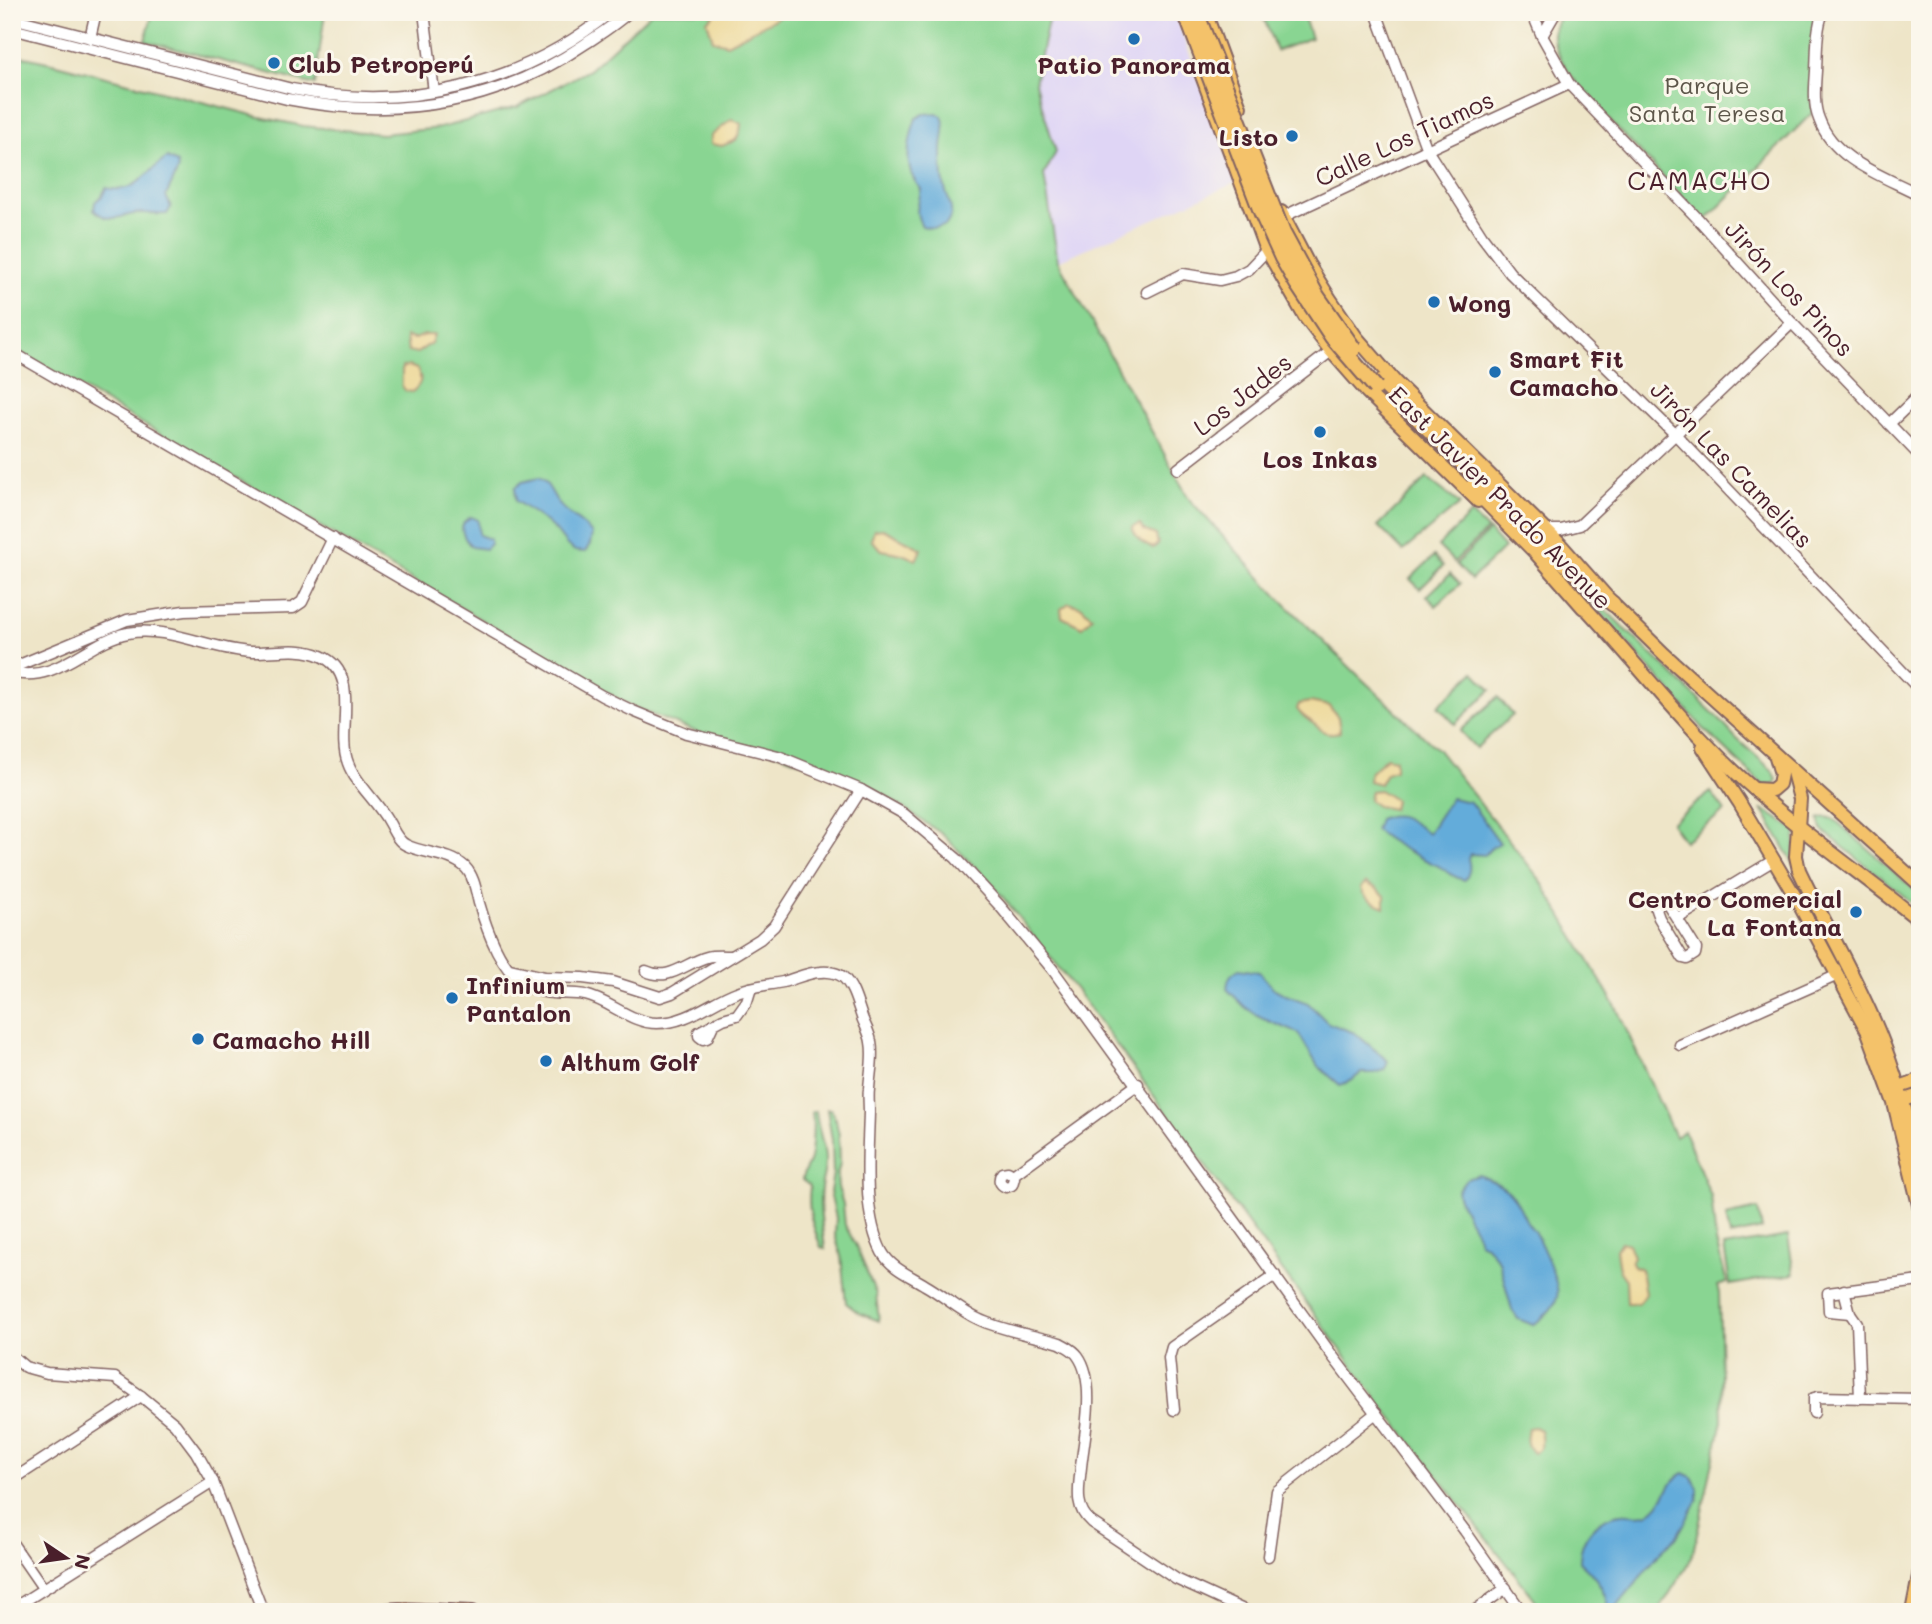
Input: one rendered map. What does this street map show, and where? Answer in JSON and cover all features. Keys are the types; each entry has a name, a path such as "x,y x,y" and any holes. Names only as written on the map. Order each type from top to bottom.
{"highway":[{"path":"1203,15 1268,197 1295,257 1330,317 1379,385 1551,551 1613,604"},
{"path":"1184,20 1282,258 1332,337 1536,552 1584,607"}],"main road":[{"name":"East Javier Prado Avenue","path":"1178,12 1184,20 1266,251 1305,317 1331,351 1385,411 1584,607 1694,732 1754,789 1920,921"},
{"name":"East Javier Prado Avenue","path":"1203,15 1284,217 1308,264 1356,337 1424,411 1577,562 1613,604 1692,680 1920,885"},
{"path":"1184,20 1188,22 1203,15"},
{"path":"1694,732 1774,860 1838,975 1894,1088"},
{"path":"1754,789 1772,790 1779,784 1781,774 1775,755"},
{"path":"1792,770 1800,799 1796,862 1880,1034 1898,1102 1920,1165"},
{"path":"1894,1088 1920,1080"},
{"path":"1898,1102 1920,1095"},
{"path":"1898,1102 1920,1209"},
{"path":"1912,1612 1920,1571"},
{"path":"355,1612 400,1609 473,1612"}],"street":[{"path":"90,38 96,12"},
{"path":"424,12 434,92"},
{"path":"12,18 315,94 372,98 434,92 484,81 521,67 568,43 611,12"},
{"path":"12,29 287,99 370,109 439,103 511,84 573,52 629,12"},
{"name":"Jirón Las Camelias","path":"1376,12 1427,150 1482,236 1510,273 1676,435 1920,690"},
{"name":"Jirón Los Pinos","path":"1532,12 1569,84 1920,456"},
{"path":"1542,36 1556,12"},
{"path":"1823,12 1818,18 1815,84 1816,109 1828,137 1843,154 1920,195"},
{"name":"Calle Los Tiamos","path":"1254,220 1269,222 1284,217 1569,84"},
{"path":"1147,292 1183,274 1220,280 1236,276 1249,269 1266,251"},
{"path":"1545,530 1560,530 1580,525 1792,323"},
{"name":"Los Jades","path":"1178,469 1331,351"},
{"path":"12,352 632,711 686,733 778,757 861,790 904,814 956,858 1053,970 1522,1612"},
{"path":"1889,424 1920,394"},
{"path":"12,670 127,620 184,611 293,608 302,602 332,538"},
{"path":"12,670 19,675 29,675 59,667 109,638 145,630 219,648 252,652 317,653 330,660 340,673 346,695 344,746 352,772 402,844 463,865 471,875 485,922 498,953 518,979 530,988 547,993 584,995 599,999 635,1020 657,1023 680,1020 701,1012 740,990 783,982 816,971 832,972 843,977 852,990 871,1041 870,1209 884,1255 902,1272 980,1321 1070,1348 1083,1366 1088,1390 1078,1498 1084,1516 1176,1578 1248,1612"},
{"path":"510,968 545,977 613,982 660,997 681,989 760,939 774,926 861,790"},
{"path":"1678,918 1774,860"},
{"path":"1662,902 1668,904 1678,918 1696,949 1695,954 1687,959 1683,958 1659,918 1657,906 1662,902"},
{"path":"646,971 654,975 665,975 707,957 731,956"},
{"path":"1680,1045 1838,975"},
{"path":"713,1025 737,1015 747,1001 751,988"},
{"path":"1013,1175 1138,1084"},
{"path":"1174,1410 1169,1358 1172,1347 1275,1275"},
{"path":"1850,1314 1831,1312 1828,1309 1828,1293 1920,1281"},
{"path":"1844,1290 1850,1314 1857,1324 1860,1398"},
{"path":"12,1356 25,1367 47,1373 115,1378 175,1424 197,1452 214,1482 264,1612"},
{"path":"12,1480 141,1396"},
{"path":"1814,1413 1814,1398 1818,1396 1920,1399"},
{"path":"1268,1556 1277,1491 1376,1413"},
{"path":"12,1609 214,1482"},
{"path":"12,1543 43,1588"},
{"path":"1473,1612 1506,1588"}],"shaded area":[{"path":"1050,12 1174,12 1237,182 1058,261 1044,175 1056,152 1035,83"}],"green space":[{"name":"Club Petroperú","path":"153,12 325,12 315,85 145,41"},
{"path":"652,12 1050,12 1035,83 1056,152 1044,175 1058,261 1189,499 1279,598 1438,750 1541,881 1616,1007 1675,1137 1684,1131 1711,1196 1716,1242 1727,1283 1717,1286 1722,1421 1692,1557 1658,1612 1542,1612 1534,1598 1380,1403 1076,990 993,885 942,834 876,790 781,754 707,736 632,707 12,348 12,54 260,117 303,126 382,134 440,128 518,107 589,70"},
{"path":"1302,12 1311,38 1276,51 1262,13"},
{"name":"Parque Santa Teresa","path":"1562,12 1813,12 1813,112 1705,221 1576,82 1559,55 1553,38"},
{"path":"1427,478 1460,504 1403,551 1378,526"},
{"path":"1471,514 1487,530 1454,562 1438,546"},
{"path":"1489,531 1504,548 1471,580 1456,564"},
{"path":"1434,556 1443,566 1420,589 1410,579"},
{"path":"1450,574 1460,584 1436,606 1427,596"},
{"path":"1572,578 1773,771 1777,779 1774,785 1763,785 1702,727"},
{"path":"1474,672 1491,690 1455,724 1438,706"},
{"path":"1498,697 1513,715 1476,748 1460,731"},
{"path":"1711,792 1725,811 1684,841 1671,823"},
{"path":"1762,809 1796,830 1794,864"},
{"path":"1819,819 1834,819 1920,895 1920,909 1822,830"},
{"path":"827,1109 831,1109 839,1135 840,1163 837,1176 845,1225 876,1294 879,1321 859,1313 846,1303 841,1256 835,1235 836,1218 830,1192 833,1173 832,1140"},
{"path":"816,1111 825,1154 820,1203 825,1249 821,1247 811,1217 810,1186 802,1180 811,1155 812,1112"},
{"path":"1758,1209 1762,1229 1730,1236 1726,1216"},
{"path":"1788,1236 1794,1274 1730,1285 1724,1247"}],"sand":[{"path":"717,12 784,12 727,44 713,40 707,21"},
{"path":"732,119 741,124 736,140 722,146 711,144 711,136"},
{"path":"434,335 431,343 417,353 408,351 406,337 414,339"},
{"path":"402,367 417,369 420,376 419,384 412,392 406,391 402,386"},
{"path":"1140,524 1145,531 1156,535 1158,544 1153,548 1135,535 1132,527"},
{"path":"883,529 922,549 916,560 882,550 871,540 874,530"},
{"path":"1069,603 1082,607 1092,617 1082,627 1062,617 1061,609"},
{"path":"1310,702 1329,706 1338,717 1340,732 1326,732 1301,714 1297,709 1299,704"},
{"path":"1386,757 1395,759 1395,770 1386,773 1380,784 1369,781 1370,773"},
{"path":"1379,790 1395,800 1393,809 1377,806 1369,800 1371,791"},
{"path":"1366,883 1385,896 1385,907 1365,895 1361,888"},
{"path":"1621,1242 1628,1244 1634,1266 1641,1269 1645,1294 1639,1303 1627,1303 1626,1280 1619,1270 1616,1250"},
{"path":"1528,1428 1540,1430 1542,1441 1539,1449 1533,1453 1527,1439"}],"water":[{"path":"937,113 942,116 944,125 942,171 951,216 945,226 932,228 922,226 918,216 921,189 911,173 908,155 916,118"},
{"path":"167,158 177,163 178,170 166,196 171,207 167,214 143,213 112,218 100,215 94,210 95,202 106,188 126,188 133,185"},
{"path":"539,478 563,508 592,534 585,552 575,551 546,522 516,501 515,488 522,482"},
{"path":"471,517 478,520 479,535 490,539 490,544 485,549 472,547 462,531 464,523"},
{"path":"1451,798 1470,802 1500,843 1485,855 1470,854 1470,870 1465,880 1406,850 1375,830 1379,819 1393,815 1405,818 1428,833"},
{"path":"1239,969 1259,972 1273,988 1308,1003 1328,1023 1355,1033 1388,1061 1385,1070 1361,1073 1340,1085 1318,1066 1298,1033 1261,1018 1227,989 1230,977"},
{"path":"1479,1175 1501,1186 1514,1197 1534,1231 1553,1274 1556,1301 1548,1313 1533,1325 1518,1319 1512,1310 1499,1261 1486,1245 1479,1242 1459,1198 1457,1191 1466,1179"},
{"path":"1684,1473 1692,1477 1698,1488 1698,1500 1676,1538 1663,1549 1617,1606 1608,1611 1606,1597 1599,1584 1580,1562 1580,1553 1586,1537 1605,1519 1625,1514 1648,1513 1659,1504 1674,1481"}],"place":[{"name":"Patio Panorama","path":"1134,39"},
{"name":"Club Petroperú","path":"274,63"},
{"name":"Listo","path":"1292,136"},
{"name":"Wong","path":"1434,302"},
{"name":"Smart Fit Camacho","path":"1495,372"},
{"name":"Los Inkas","path":"1320,432"},
{"name":"Centro Comercial La Fontana","path":"1856,912"},
{"name":"Infinium Pantalon","path":"452,998"},
{"name":"Camacho Hill","path":"198,1039"},
{"name":"Althum Golf","path":"546,1061"}],"district":[{"name":"CAMACHO","path":"1700,180"}]}
